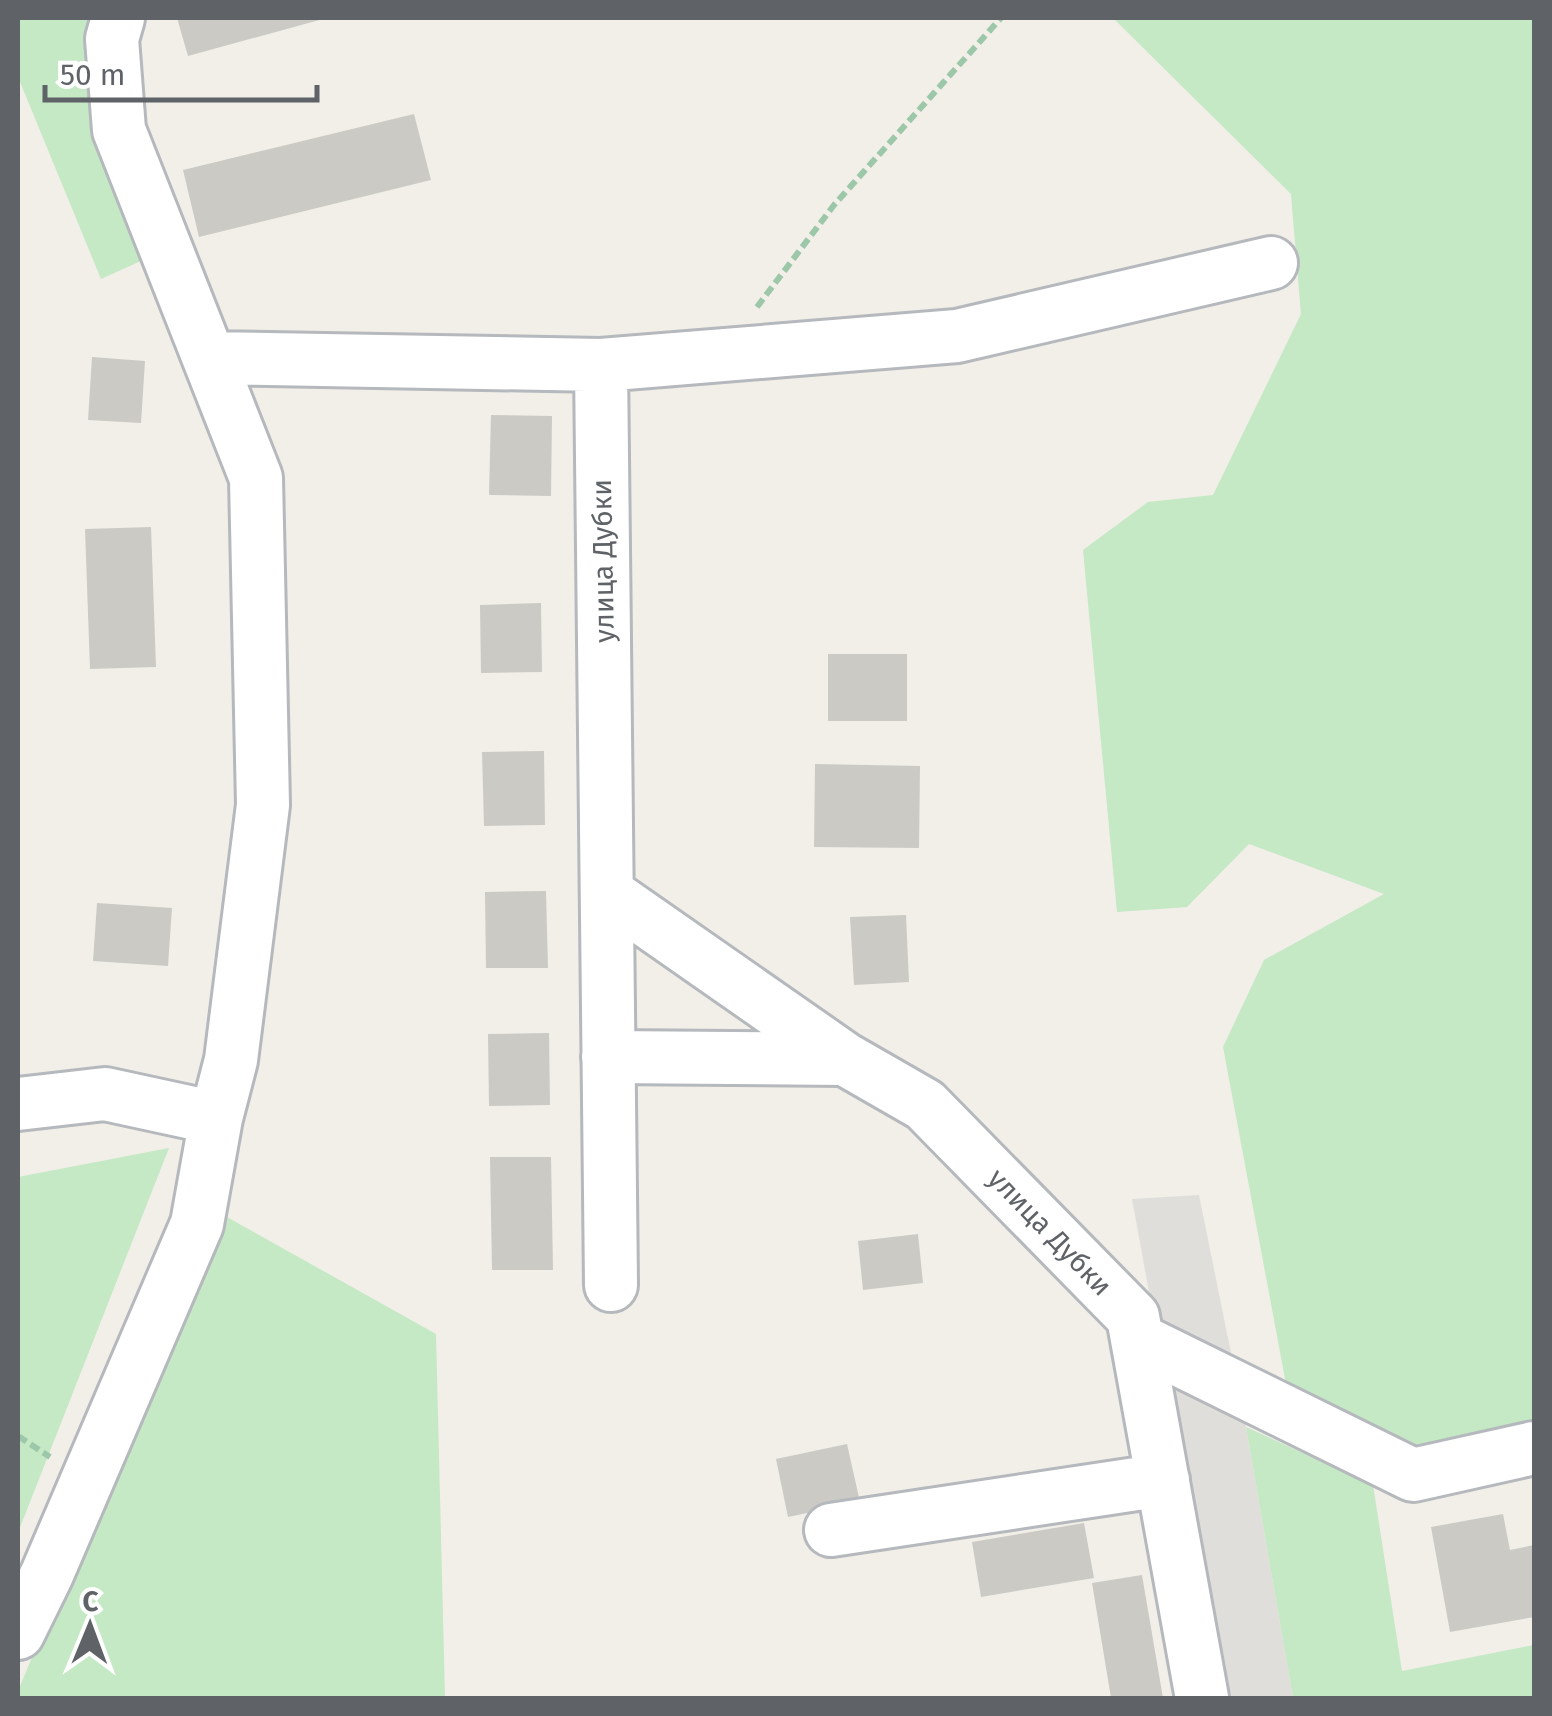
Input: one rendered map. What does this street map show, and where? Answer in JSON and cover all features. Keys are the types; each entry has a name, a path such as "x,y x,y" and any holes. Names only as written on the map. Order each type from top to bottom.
{"street":[{"path":"18,1632 47,1574 196,1224 231,1060 264,805 256,478 118,130 112,39 118,18"},
{"path":"209,358 601,365 958,336 1271,262"},
{"name":"улица Дубки","path":"601,365 611,1285"},
{"path":"607,893 846,1060"},
{"name":"улица Дубки","path":"608,1057 846,1060 926,1105 1133,1317 1202,1698"},
{"path":"18,1104 105,1094 216,1118"},
{"path":"1137,1339 1413,1475 1534,1448"},
{"path":"831,1530 1163,1480"}],"path":[{"path":"751,315 834,206 1001,18"}],"shaded area":[{"path":"1199,1195 1246,1427 1293,1698 1223,1698 1132,1199"}],"green space":[{"path":"18,18 95,18 89,43 91,136 143,260 101,279 18,77"},
{"path":"1113,18 1534,18 1534,1426 1428,1450 1286,1384 1223,1047 1264,960 1384,894 1249,844 1187,907 1117,912 1083,550 1148,502 1213,495 1301,314 1291,194"},
{"path":"169,1148 19,1530 18,1534 18,1177"},
{"path":"218,1212 436,1334 445,1698 18,1698"},
{"path":"1246,1427 1373,1485 1402,1671 1534,1645 1534,1698 1293,1698"}],"building":[{"path":"177,18 323,18 323,19 188,56"},
{"path":"414,114 431,180 199,237 183,170"},
{"path":"92,357 145,361 141,423 88,420"},
{"path":"491,415 552,416 551,496 489,495"},
{"path":"151,527 156,667 90,669 85,529"},
{"path":"541,603 542,672 481,673 480,605"},
{"path":"828,654 907,654 907,721 828,721"},
{"path":"544,751 545,825 484,826 482,752"},
{"path":"815,764 920,766 919,848 814,847"},
{"path":"546,891 548,968 486,968 485,892"},
{"path":"97,903 172,908 168,966 93,961"},
{"path":"906,915 909,982 854,985 850,917"},
{"path":"549,1033 550,1105 489,1106 488,1034"},
{"path":"490,1157 551,1157 553,1270 492,1270"},
{"path":"918,1234 923,1283 863,1290 858,1241"},
{"path":"847,1444 860,1502 788,1517 776,1459"},
{"path":"1503,1514 1510,1550 1534,1545 1534,1617 1450,1632 1431,1527"},
{"path":"1084,1523 1094,1578 981,1597 972,1542"},
{"path":"1142,1575 1163,1698 1111,1698 1092,1583"}]}
